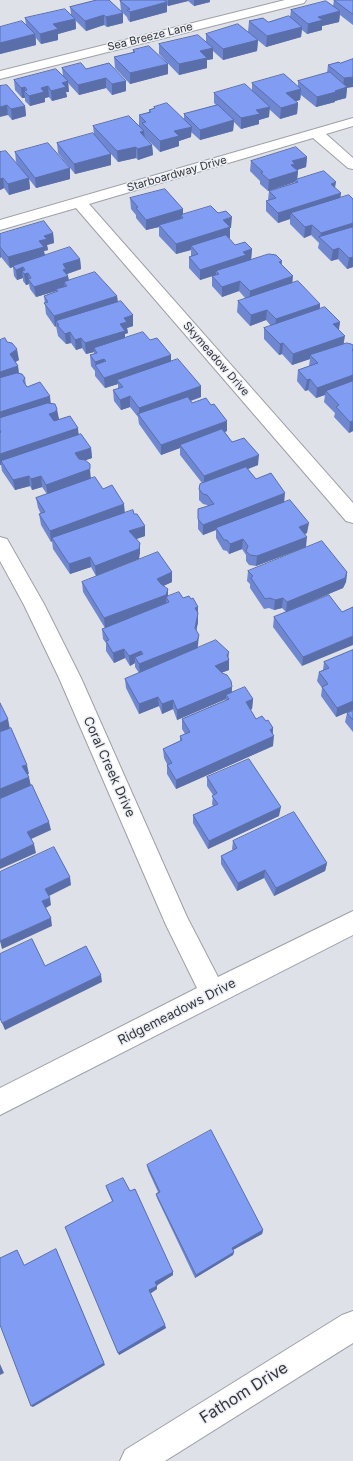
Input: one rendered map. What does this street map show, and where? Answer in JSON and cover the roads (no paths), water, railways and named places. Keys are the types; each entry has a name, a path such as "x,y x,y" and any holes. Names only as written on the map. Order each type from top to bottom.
{"street":[{"name":"Sea Breeze Lane","path":"0,75 300,0"},
{"name":"Starboardway Drive","path":"0,225 353,122"},
{"path":"316,133 353,165"},
{"name":"Skymeadow Drive","path":"78,202 353,516"},
{"name":"Coral Creek Drive","path":"0,544 34,604 70,678 178,926 213,993"},
{"name":"Ridgemeadows Drive","path":"0,1102 353,922"},
{"name":"Fathom Drive","path":"136,1461 353,1326"}]}
